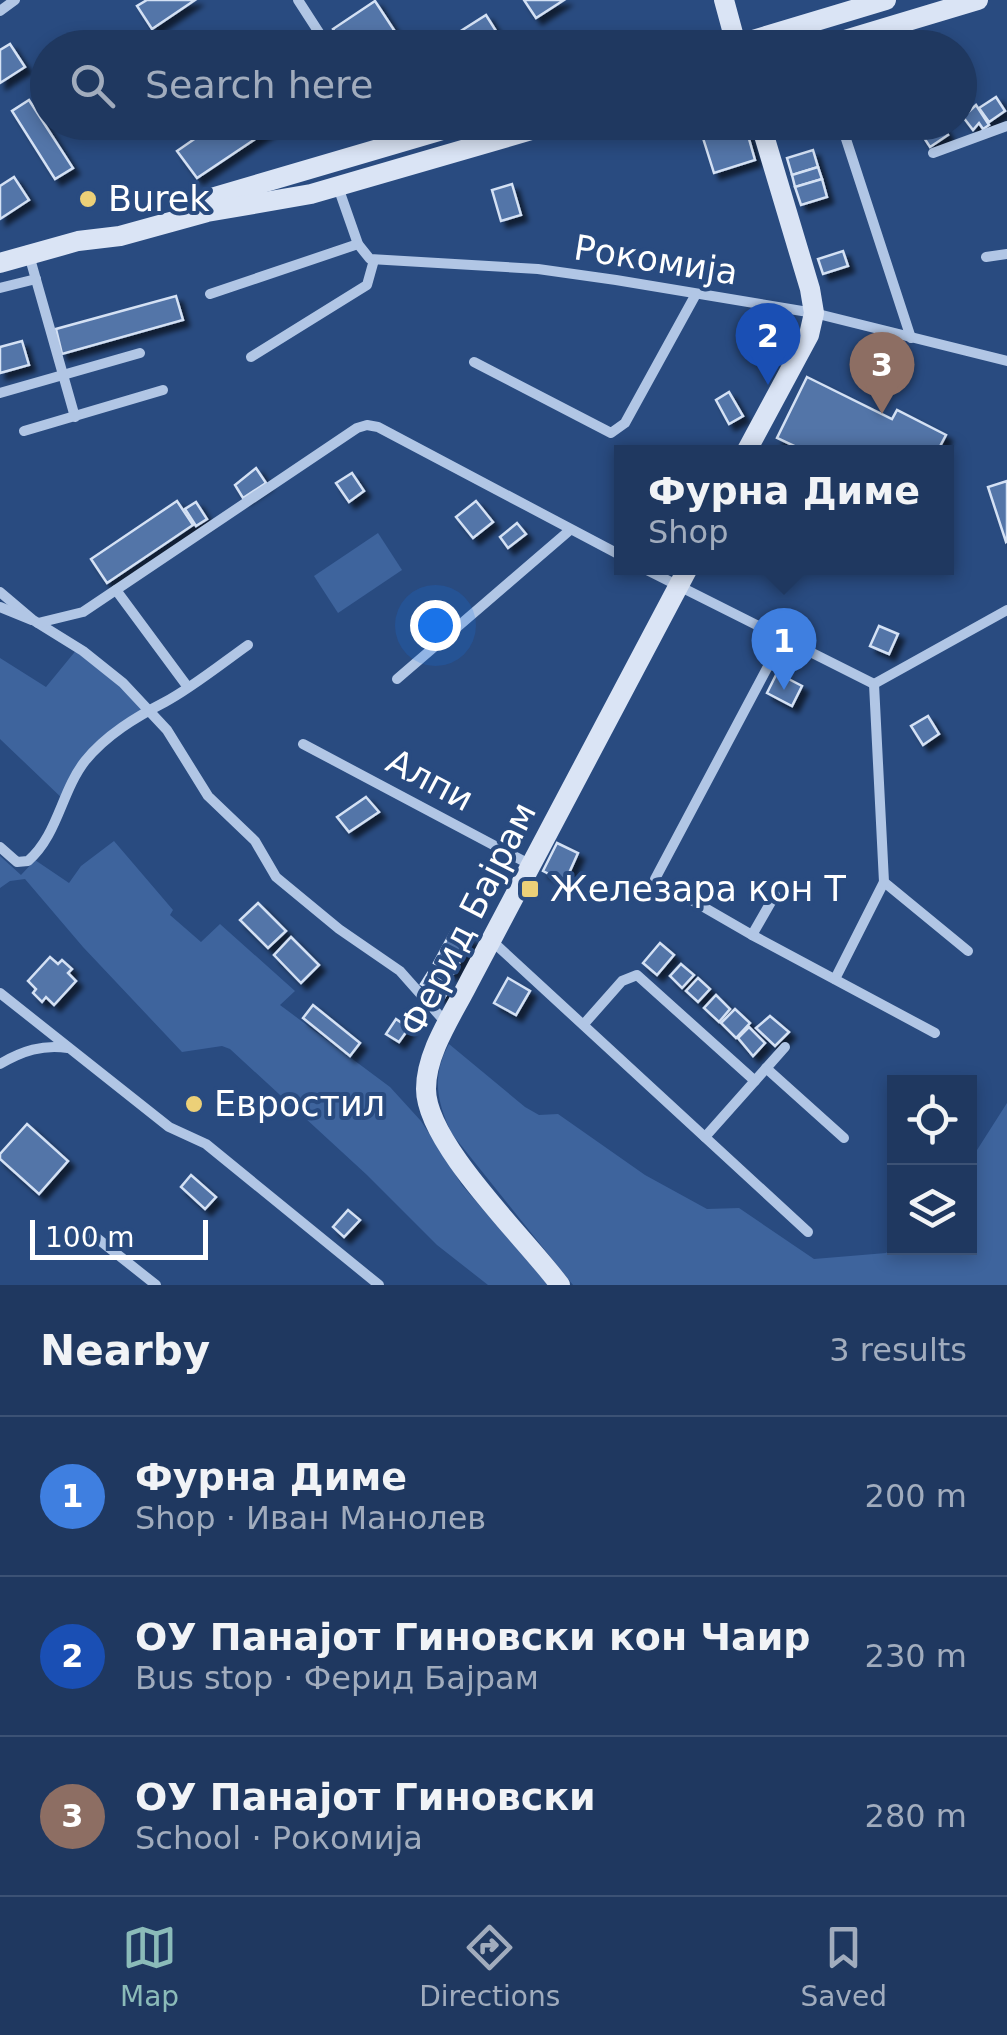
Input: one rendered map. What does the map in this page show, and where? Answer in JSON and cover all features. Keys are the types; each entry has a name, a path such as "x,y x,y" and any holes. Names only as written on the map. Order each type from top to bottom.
{"street":[{"path":"0,11 16,0"},
{"path":"298,0 317,30"},
{"path":"724,0 730,30"},
{"path":"786,30 886,0"},
{"path":"878,30 978,0"},
{"path":"977,137 1007,126"},
{"path":"0,263 78,241 116,224 408,140"},
{"path":"78,241 120,236 207,212 338,187 498,140"},
{"path":"750,445 810,335 814,313 765,140"},
{"path":"846,140 911,338"},
{"path":"933,153 969,140"},
{"path":"251,356 367,285 374,260 366,257 358,244 338,187"},
{"path":"210,294 358,244"},
{"path":"986,257 1007,254"},
{"path":"30,255 75,417"},
{"name":"Рокомија","path":"374,260 538,270 696,294 814,313 1007,361"},
{"path":"0,288 36,278"},
{"path":"474,362 611,433 624,423 696,294"},
{"path":"0,394 140,353"},
{"path":"24,431 163,390"},
{"path":"0,607 36,622 76,615 356,428 367,425 378,426 614,552"},
{"path":"397,679 570,530"},
{"path":"683,576 782,640 874,684"},
{"name":"Ферид Бајрам","path":"560,1285 466,1170 430,1114 427,1079 436,1046 683,576"},
{"path":"116,590 187,686"},
{"path":"0,592 36,622 101,665 148,708 167,730 208,796 256,841 276,877 339,929 400,971 448,1024"},
{"path":"874,684 1003,612 1007,624"},
{"path":"782,640 655,879 752,936 935,1033"},
{"path":"0,847 20,864 34,856 46,840 86,759 148,708 166,702 248,646"},
{"path":"835,979 884,882 874,684"},
{"name":"Алпи","path":"303,744 532,865"},
{"path":"884,882 968,951"},
{"path":"752,936 775,895"},
{"path":"491,940 808,1232"},
{"path":"584,1024 622,981 637,976 755,1081"},
{"path":"0,993 169,1127 206,1144 379,1285"},
{"path":"706,1137 785,1046"},
{"path":"0,1064 34,1048 70,1048"},
{"path":"766,1068 844,1138"},
{"path":"88,1232 156,1285"},
{"path":"357,1285 365,1274"}],"shaded area":[{"path":"378,533 402,570 338,613 314,576"},
{"path":"78,648 148,708 95,751 65,801 0,739 0,658 46,687"},
{"path":"114,841 173,910 170,915 201,942 220,924 295,991 280,1005 390,1087 421,1121 462,1185 548,1285 488,1285 437,1245 230,1049 222,1046 182,1052 25,879 10,881 0,888 0,856 21,875 35,860 69,883 81,866"},
{"path":"449,1044 525,1107 539,1115 558,1114 645,1175 707,1209 739,1208 814,1259 887,1252 977,1255 977,1150 1007,1103 1007,1285 573,1285 452,1134 438,1089"}],"building":[{"path":"147,0 195,0 152,29 137,6"},
{"path":"524,0 564,0 536,18"},
{"path":"375,1 394,30 334,30"},
{"path":"486,15 495,30 462,30"},
{"path":"10,44 25,67 0,83 0,50"},
{"path":"996,97 1005,111 989,122 979,108"},
{"path":"30,102 30,139 12,111"},
{"path":"977,107 989,125 983,129 979,123 977,125"},
{"path":"30,140 55,140 73,168 55,179"},
{"path":"193,140 254,140 197,178 177,151"},
{"path":"704,140 749,140 755,160 714,173"},
{"path":"813,150 818,167 792,175 787,158"},
{"path":"818,167 822,179 795,187 792,175"},
{"path":"14,177 29,200 0,219 0,186"},
{"path":"822,179 827,197 801,205 795,187"},
{"path":"512,184 521,215 501,221 492,190"},
{"path":"843,251 848,266 823,274 818,259"},
{"path":"176,296 183,320 62,354 56,329"},
{"path":"22,341 29,365 0,373 0,347"},
{"path":"807,377 892,419 897,410 946,435 941,445 792,445 777,438"},
{"path":"729,392 743,416 729,424 716,400"},
{"path":"256,468 266,483 243,498 235,485"},
{"path":"352,473 364,491 349,502 336,483"},
{"path":"1007,481 1007,541 1006,542 988,487"},
{"path":"177,501 193,525 107,583 91,559"},
{"path":"476,501 493,522 473,538 456,517"},
{"path":"196,502 207,519 196,526 185,509"},
{"path":"517,523 526,534 508,548 500,537"},
{"path":"879,626 898,634 889,654 870,646"},
{"path":"777,673 802,686 792,706 767,693"},
{"path":"928,716 939,734 923,745 911,726"},
{"path":"366,797 379,812 349,832 337,817"},
{"path":"557,843 578,853 565,882 543,871"},
{"path":"258,903 286,931 268,948 240,920"},
{"path":"452,930 472,940 453,974 434,963"},
{"path":"291,937 319,965 301,983 274,955"},
{"path":"660,943 674,955 657,975 643,963"},
{"path":"50,957 58,964 62,960 72,969 68,973 76,981 54,1005 46,997 42,1002 28,981"},
{"path":"681,964 694,975 682,988 670,976"},
{"path":"428,973 451,987 444,998 421,984"},
{"path":"508,978 530,991 516,1015 494,1003"},
{"path":"698,978 710,989 698,1002 686,991"},
{"path":"716,995 730,1009 719,1022 704,1008"},
{"path":"313,1005 360,1043 350,1056 303,1018"},
{"path":"735,1009 750,1023 736,1038 721,1023"},
{"path":"770,1016 789,1032 775,1046 756,1028"},
{"path":"396,1019 409,1028 399,1042 386,1034"},
{"path":"749,1027 765,1043 753,1056 738,1038"},
{"path":"27,1124 68,1161 39,1194 0,1159 0,1154"},
{"path":"191,1175 216,1197 205,1209 181,1187"},
{"path":"348,1210 360,1220 344,1237 333,1227"}],"place":[{"name":"Burek","path":"88,199"},
{"name":"ОУ Панајот Гиновски кон Чаир","path":"768,385"},
{"name":"ОУ Панајот Гиновски","path":"882,414"},
{"name":"Фурна Диме","path":"784,690"},
{"name":"Железара кон Т","path":"530,889"},
{"name":"Евростил","path":"194,1104"}]}
